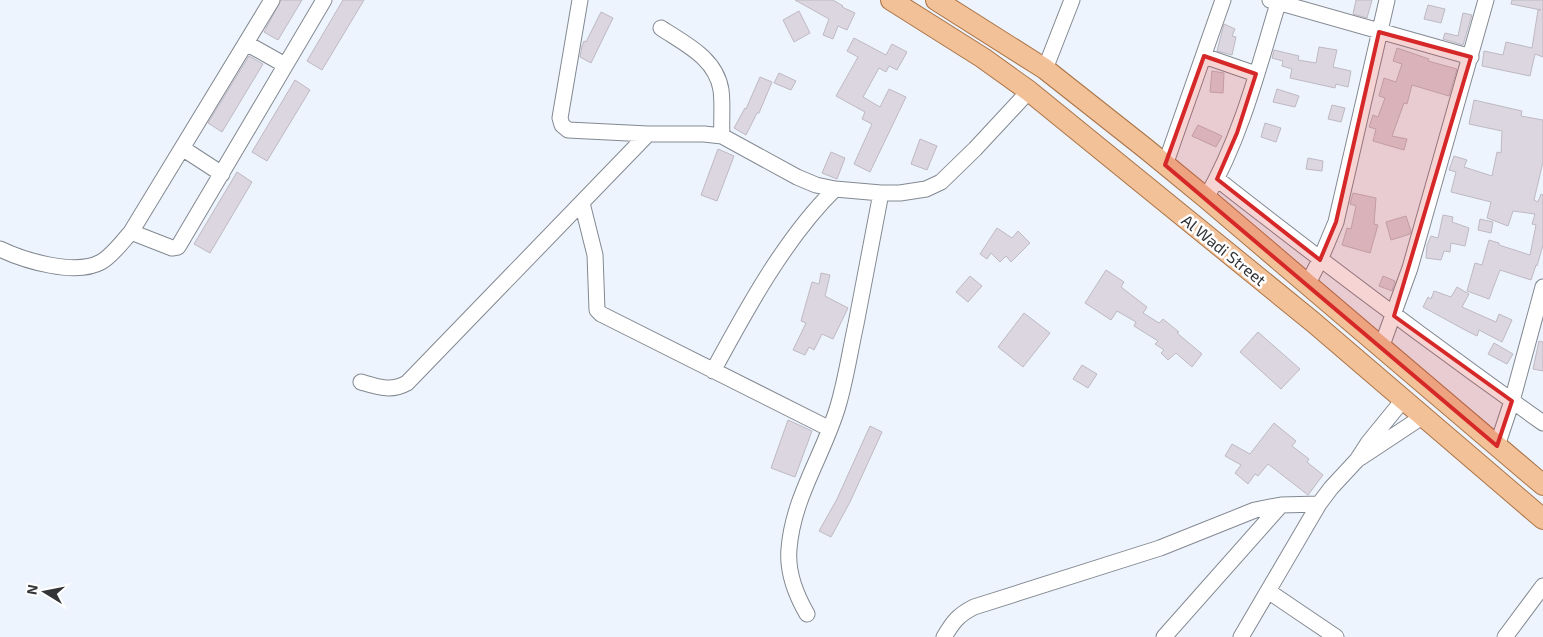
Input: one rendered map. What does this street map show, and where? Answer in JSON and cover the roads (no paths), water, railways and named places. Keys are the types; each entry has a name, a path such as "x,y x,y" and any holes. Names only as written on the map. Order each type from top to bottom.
{"main road":[{"name":"Al Wadi Street","path":"891,0 983,58 1029,91 1312,322 1543,519"},
{"name":"Al Wadi Street","path":"936,0 1045,69 1206,198 1543,485"},
{"path":"1312,322 1327,302"},
{"path":"1346,352 1364,333"}],"street":[{"path":"0,249 30,260 59,266 88,266 103,261 131,232 272,0"},
{"path":"131,232 172,248 178,247 324,0"},
{"path":"580,0 560,118 562,125 568,130 722,136 797,177 816,185 835,189 900,193 926,189 941,182 975,149 1029,91"},
{"path":"1045,69 1072,0"},
{"path":"1165,165 1223,0"},
{"path":"1306,285 1320,260 1336,222 1387,0"},
{"path":"1382,348 1410,268 1486,0"},
{"path":"1206,198 1217,179 1237,134 1276,1 1471,57"},
{"path":"661,28 698,52 710,64 717,76 720,90 722,136"},
{"path":"246,43 286,65"},
{"path":"1204,56 1256,74"},
{"path":"361,382 392,389 407,383 648,134"},
{"path":"182,148 222,174"},
{"path":"1217,179 1394,316 1543,423"},
{"path":"713,371 773,268 820,204 835,189"},
{"path":"807,614 800,603 794,584 789,563 789,548 801,497 830,429 843,387 882,193"},
{"path":"582,203 594,255 597,310 601,314 830,429"},
{"path":"1497,446 1512,401 1543,287"},
{"path":"1241,637 1319,504 1357,460 1368,443 1403,400"},
{"path":"1357,460 1422,416"},
{"path":"944,637 962,613 974,608 1160,548 1254,510 1282,505 1319,504"},
{"path":"1164,637 1282,505"},
{"path":"1505,637 1543,586"},
{"path":"1268,591 1336,637"}]}
